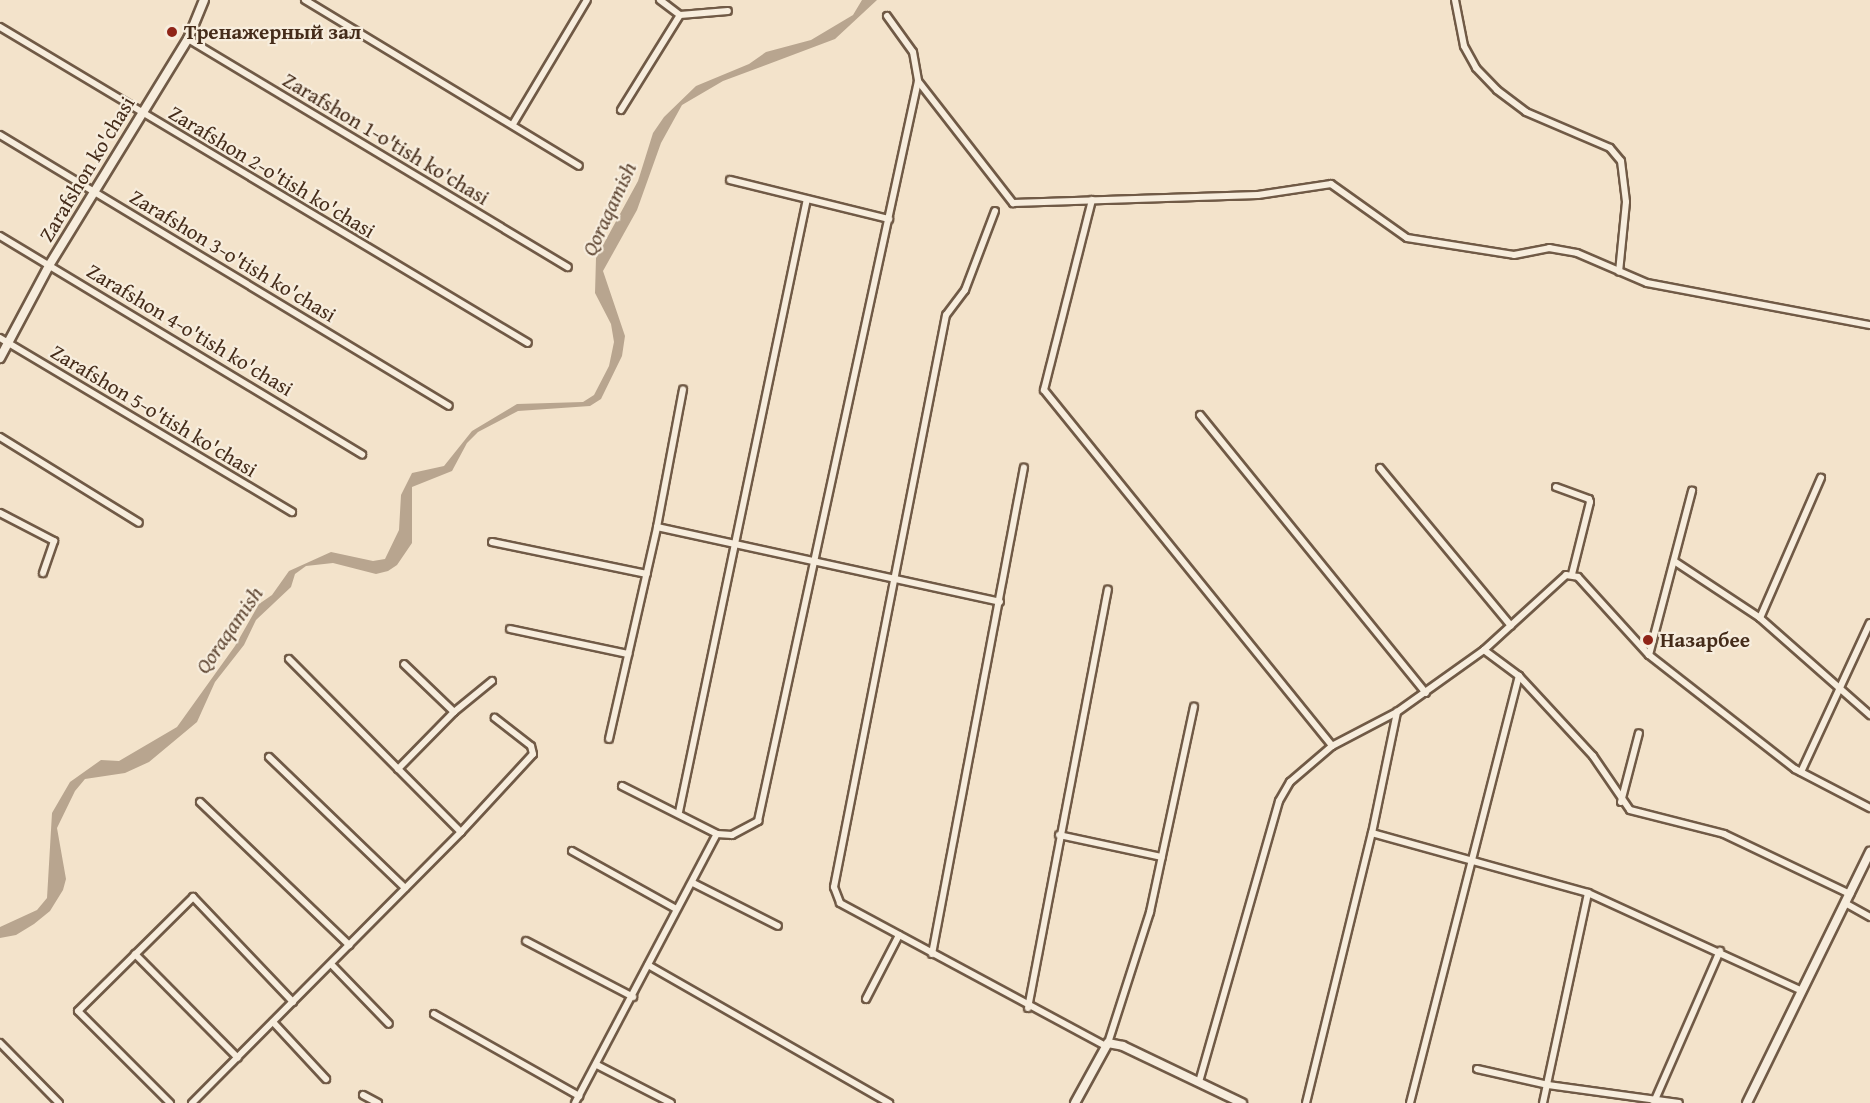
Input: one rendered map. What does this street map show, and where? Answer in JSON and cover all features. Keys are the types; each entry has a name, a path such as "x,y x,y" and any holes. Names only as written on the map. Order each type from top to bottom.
{"street":[{"name":"Zarafshon ko'chasi","path":"0,358 50,264 188,39 204,0"},
{"path":"305,0 579,166"},
{"path":"513,124 587,0"},
{"path":"660,0 680,15 728,11"},
{"path":"1455,0 1464,46 1476,68 1497,90 1526,112 1610,148 1621,161 1626,202 1619,272"},
{"path":"621,110 680,15"},
{"path":"622,786 680,812 717,834 732,835 758,821 918,81 913,52 887,16"},
{"name":"Zarafshon 2-o'tish ko'chasi","path":"0,27 528,343"},
{"name":"Zarafshon 1-o'tish ko'chasi","path":"188,39 568,267"},
{"path":"918,81 1013,202 1258,195 1331,184 1407,238 1514,255 1549,248 1577,253 1647,283 1870,326"},
{"name":"Zarafshon 3-o'tish ko'chasi","path":"0,135 449,406"},
{"path":"730,180 889,219"},
{"path":"680,812 807,199"},
{"path":"1092,200 1044,390 1332,746"},
{"path":"995,211 965,290 946,315 834,887 840,903 1028,1008 1106,1044 1124,1046 1242,1103"},
{"name":"Zarafshon 4-o'tish ko'chasi","path":"0,236 50,264 362,454"},
{"name":"Zarafshon 5-o'tish ko'chasi","path":"0,338 292,512"},
{"path":"609,739 657,527 683,389"},
{"path":"1200,415 1426,693"},
{"path":"0,437 139,523"},
{"path":"932,954 1024,468"},
{"path":"1380,468 1511,626"},
{"path":"1760,618 1821,478"},
{"path":"1556,487 1590,499 1572,574"},
{"path":"1649,656 1692,490"},
{"path":"0,513 54,541 43,573"},
{"path":"657,527 1000,602"},
{"path":"492,542 647,574"},
{"path":"1674,561 1760,618 1870,715"},
{"path":"1199,1082 1279,801 1290,782 1332,746 1397,712 1426,693 1484,650 1566,575 1572,574"},
{"path":"1572,574 1649,656 1801,772 1870,808"},
{"path":"1028,1008 1059,835 1108,590"},
{"path":"1801,772 1870,623"},
{"path":"510,629 628,654"},
{"path":"1484,650 1519,676 1593,756 1621,802 1630,810 1724,834 1850,894"},
{"path":"289,659 461,832"},
{"path":"404,664 454,712"},
{"path":"1410,1103 1519,676"},
{"path":"398,769 454,712 492,681"},
{"path":"1076,1103 1106,1044 1150,912 1194,707"},
{"path":"1306,1103 1372,833 1397,712"},
{"path":"192,1103 461,832 533,754 531,746 495,718"},
{"path":"1621,802 1639,733"},
{"path":"269,756 405,888"},
{"path":"200,802 349,945"},
{"path":"1372,833 1588,893 1720,951 1802,991"},
{"path":"575,1103 633,997 676,909 693,883 717,834"},
{"path":"1059,835 1162,857"},
{"path":"572,850 676,909"},
{"path":"1747,1103 1870,852"},
{"path":"693,883 778,926"},
{"path":"1543,1103 1588,893"},
{"path":"170,1103 78,1011 193,897 293,1002"},
{"path":"1845,903 1870,917"},
{"path":"866,999 899,935"},
{"path":"526,941 633,997"},
{"path":"1654,1101 1720,951"},
{"path":"135,954 238,1058"},
{"path":"331,964 389,1024"},
{"path":"648,965 888,1103"},
{"path":"434,1014 579,1096"},
{"path":"273,1022 326,1079"},
{"path":"0,1043 59,1103"},
{"path":"597,1065 671,1103"},
{"path":"1477,1069 1548,1085 1679,1103"},
{"path":"363,1095 378,1103"}],"shaded area":[{"path":"862,0 877,0 835,39 723,81 682,105 661,143 637,210 603,271 625,336 622,356 601,399 590,406 518,411 478,432 467,443 452,471 412,487 412,543 397,565 388,571 376,574 333,563 306,566 295,574 291,587 256,620 244,645 215,682 197,722 149,762 125,773 85,779 75,791 57,828 66,879 63,890 50,911 34,924 16,935 0,938 0,927 37,910 47,898 52,813 70,782 101,760 119,761 177,727 235,646 259,604 272,595 289,571 331,552 373,561 385,559 399,530 401,495 412,473 444,466 472,431 517,404 583,402 594,395 609,366 614,342 611,324 595,293 596,258 638,181 653,133 664,117 696,86 749,64 766,52 811,40 853,15"}],"place":[{"name":"Тренажерный зал","path":"172,32"},
{"name":"Назарбее","path":"1648,640"}],"water label":[{"name":"Qoraqamish","path":"609,209"},
{"name":"Qoraqamish","path":"229,630"}]}
